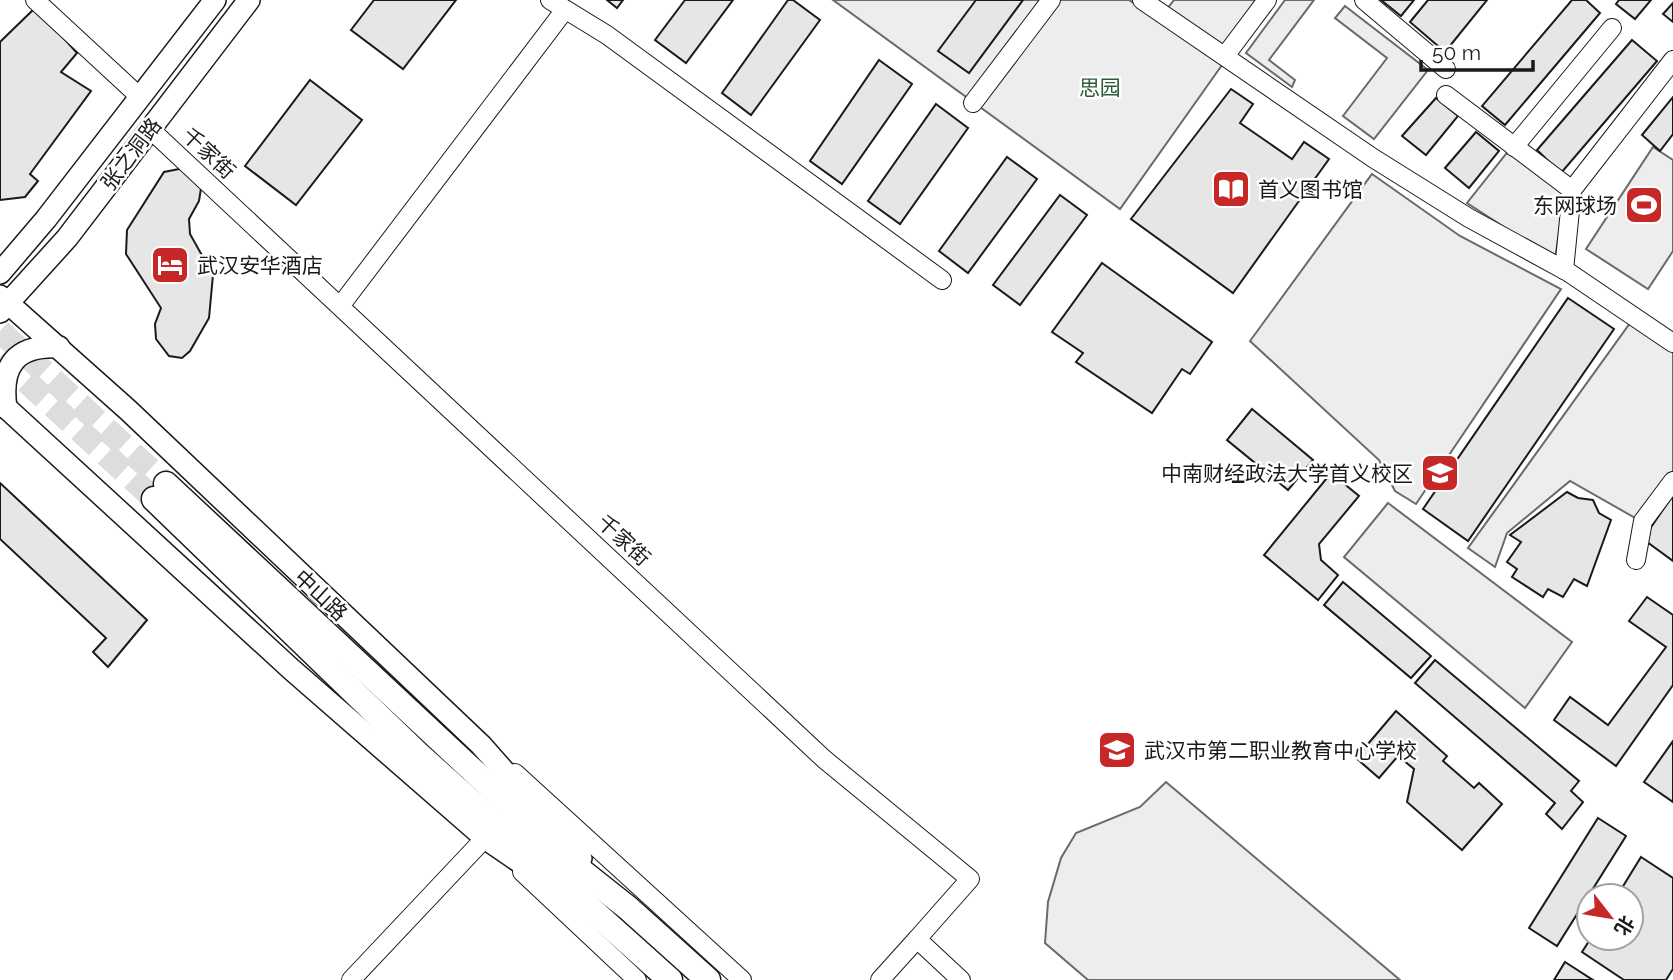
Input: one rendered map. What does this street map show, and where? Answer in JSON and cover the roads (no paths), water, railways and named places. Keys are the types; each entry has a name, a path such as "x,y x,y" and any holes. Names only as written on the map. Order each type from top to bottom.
{"highway":[{"name":"中山路","path":"160,491 416,753 620,917 708,980"},
{"name":"中山路","path":"620,917 670,980"}],"main road":[{"name":"张之洞路","path":"0,273 46,219 215,0"},
{"name":"张之洞路","path":"3,304 67,238 249,0"},
{"name":"中山路","path":"3,304 59,347 481,745 620,917"},
{"path":"2,407 1,389 9,364 29,349 59,347"},
{"name":"中山路","path":"2,407 22,422 291,668 485,838 620,917"}],"street":[{"path":"35,0 141,98"},
{"path":"973,103 1051,0"},
{"path":"1142,0 1165,6 1225,56 1381,163 1469,218 1564,270 1673,343"},
{"path":"1225,56 1267,0"},
{"path":"1364,0 1446,69"},
{"path":"341,305 557,5 607,35 942,280"},
{"path":"1514,146 1612,28"},
{"path":"1564,270 1572,190 1673,60"},
{"path":"1446,95 1572,190"},
{"name":"千家街","path":"150,130 341,305 824,760 971,879 917,939"},
{"path":"1636,561 1643,521 1673,481"},
{"path":"481,745 552,804 742,980"},
{"path":"351,980 485,838 637,980"},
{"path":"880,980 917,939 961,980"}],"tunnel":[{"path":"0,331 166,484"},
{"path":"0,357 154,499"}],"place":[{"name":"首义图书馆","path":"1231,189"},
{"name":"东网球场","path":"1644,205"},
{"name":"武汉安华酒店","path":"170,265"},
{"name":"中南财经政法大学首义校区","path":"1440,473"},
{"name":"武汉市第二职业教育中心学校","path":"1117,750"}],"park label":[{"name":"思园","path":"1100,87"}]}
